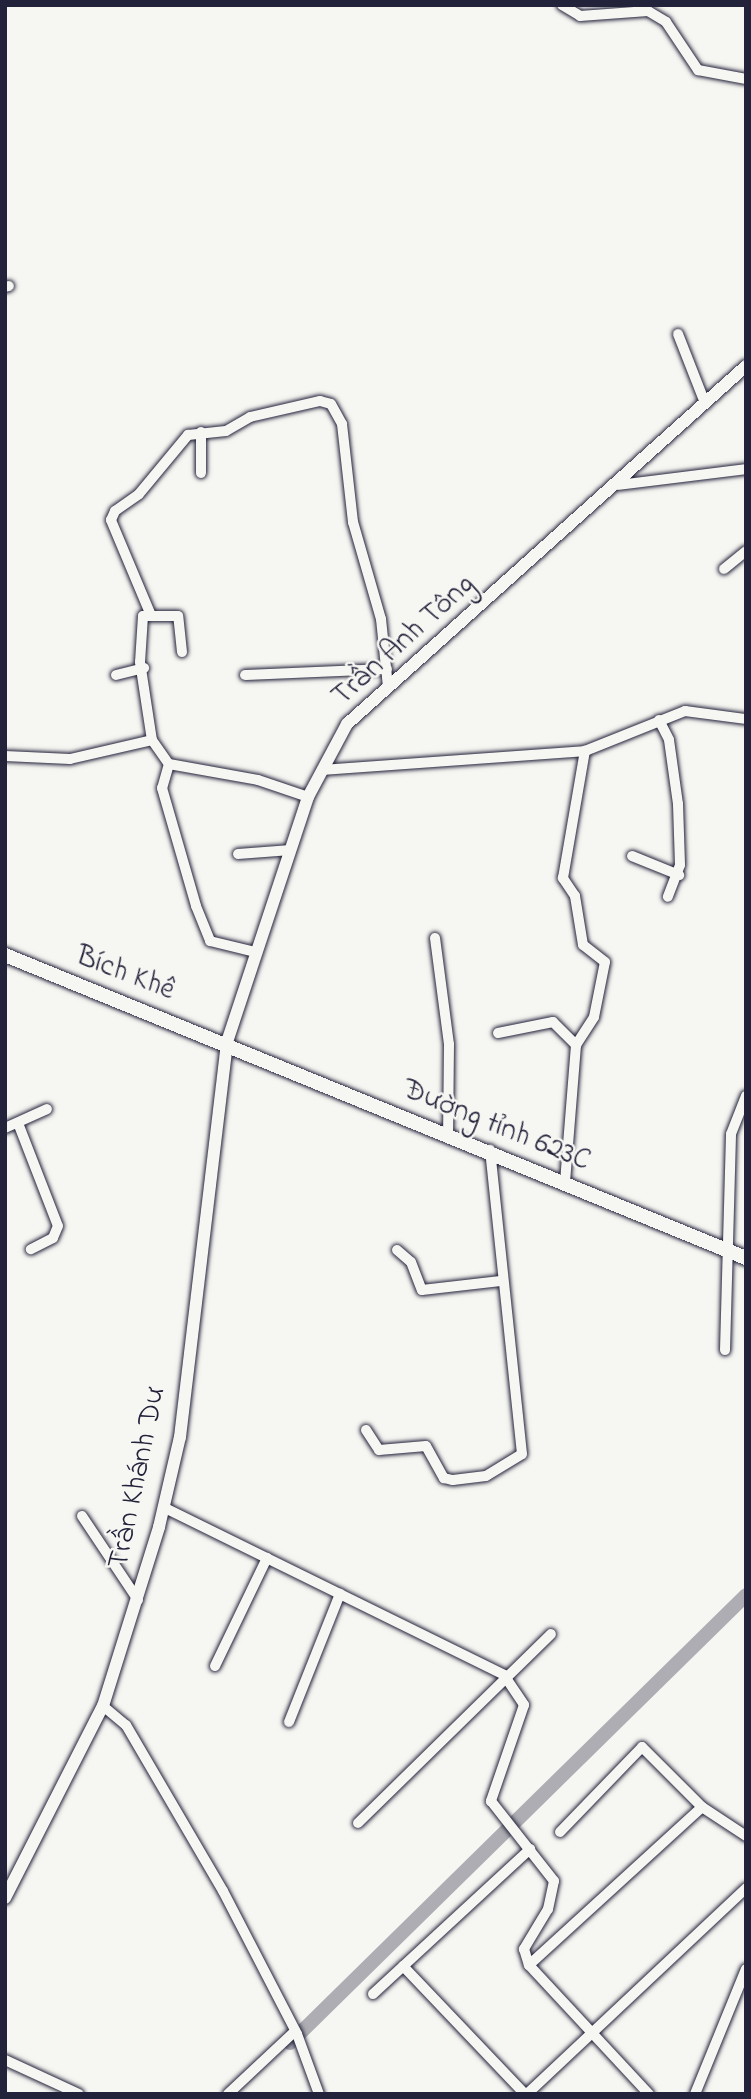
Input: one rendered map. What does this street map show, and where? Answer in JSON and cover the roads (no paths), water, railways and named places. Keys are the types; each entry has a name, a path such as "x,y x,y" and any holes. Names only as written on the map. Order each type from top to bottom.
{"main road":[{"name":"Bích Khê","path":"5,956 227,1042"},
{"name":"Đường tỉnh 623C","path":"227,1042 746,1258"}],"street":[{"path":"562,5 580,16 648,11 666,22 698,70 746,79"},
{"path":"678,334 705,403"},
{"name":"Trần Anh Tông","path":"227,1042 308,797 347,724 618,485 746,366"},
{"path":"150,613 111,520 139,495 178,441 201,432 226,431 250,417 320,401 340,412 353,522 381,619 388,687"},
{"path":"201,432 201,473"},
{"path":"618,485 746,469"},
{"path":"724,569 746,551"},
{"path":"182,652 178,616 150,613 143,616 144,668 152,740 169,764 258,780 308,797"},
{"path":"116,675 144,668"},
{"path":"245,675 387,669"},
{"path":"323,770 584,751 659,720 696,711 746,719"},
{"path":"659,720 669,740 678,804 679,876 668,897"},
{"path":"5,755 70,759 152,740"},
{"path":"565,1182 576,1045 594,1017 605,962 583,945 575,896 563,878 584,751"},
{"path":"169,764 162,788 210,942 255,951"},
{"path":"238,854 290,850"},
{"path":"632,856 679,876"},
{"path":"435,938 449,1044 447,1134"},
{"path":"498,1033 554,1022 576,1045"},
{"name":"Trần Khánh Dư","path":"5,1898 103,1706 138,1600 163,1507 180,1437 227,1042"},
{"path":"725,1350 731,1134 746,1096"},
{"path":"5,1128 47,1109"},
{"path":"18,1123 58,1226 53,1238 31,1249"},
{"path":"366,1430 379,1450 425,1446 444,1478 453,1480 486,1476 518,1460 490,1150"},
{"path":"397,1250 413,1266 422,1290 500,1280"},
{"path":"163,1507 504,1675 524,1705 491,1801 554,1881 548,1909 524,1949 529,1965 649,2094"},
{"path":"82,1516 138,1600"},
{"path":"215,1666 267,1558"},
{"path":"289,1722 340,1594"},
{"path":"358,1823 504,1675 551,1634"},
{"path":"103,1706 125,1725 178,1812 297,2036 318,2094"},
{"path":"560,1832 642,1747 702,1807 746,1836"},
{"path":"529,1965 702,1807"},
{"path":"373,1994 530,1849"},
{"path":"403,1966 526,2094 746,1888"},
{"path":"695,2094 746,1969"},
{"path":"228,2094 297,2036"},
{"path":"5,2060 79,2094"}],"waterway":[{"path":"290,2043 746,1595"}]}
